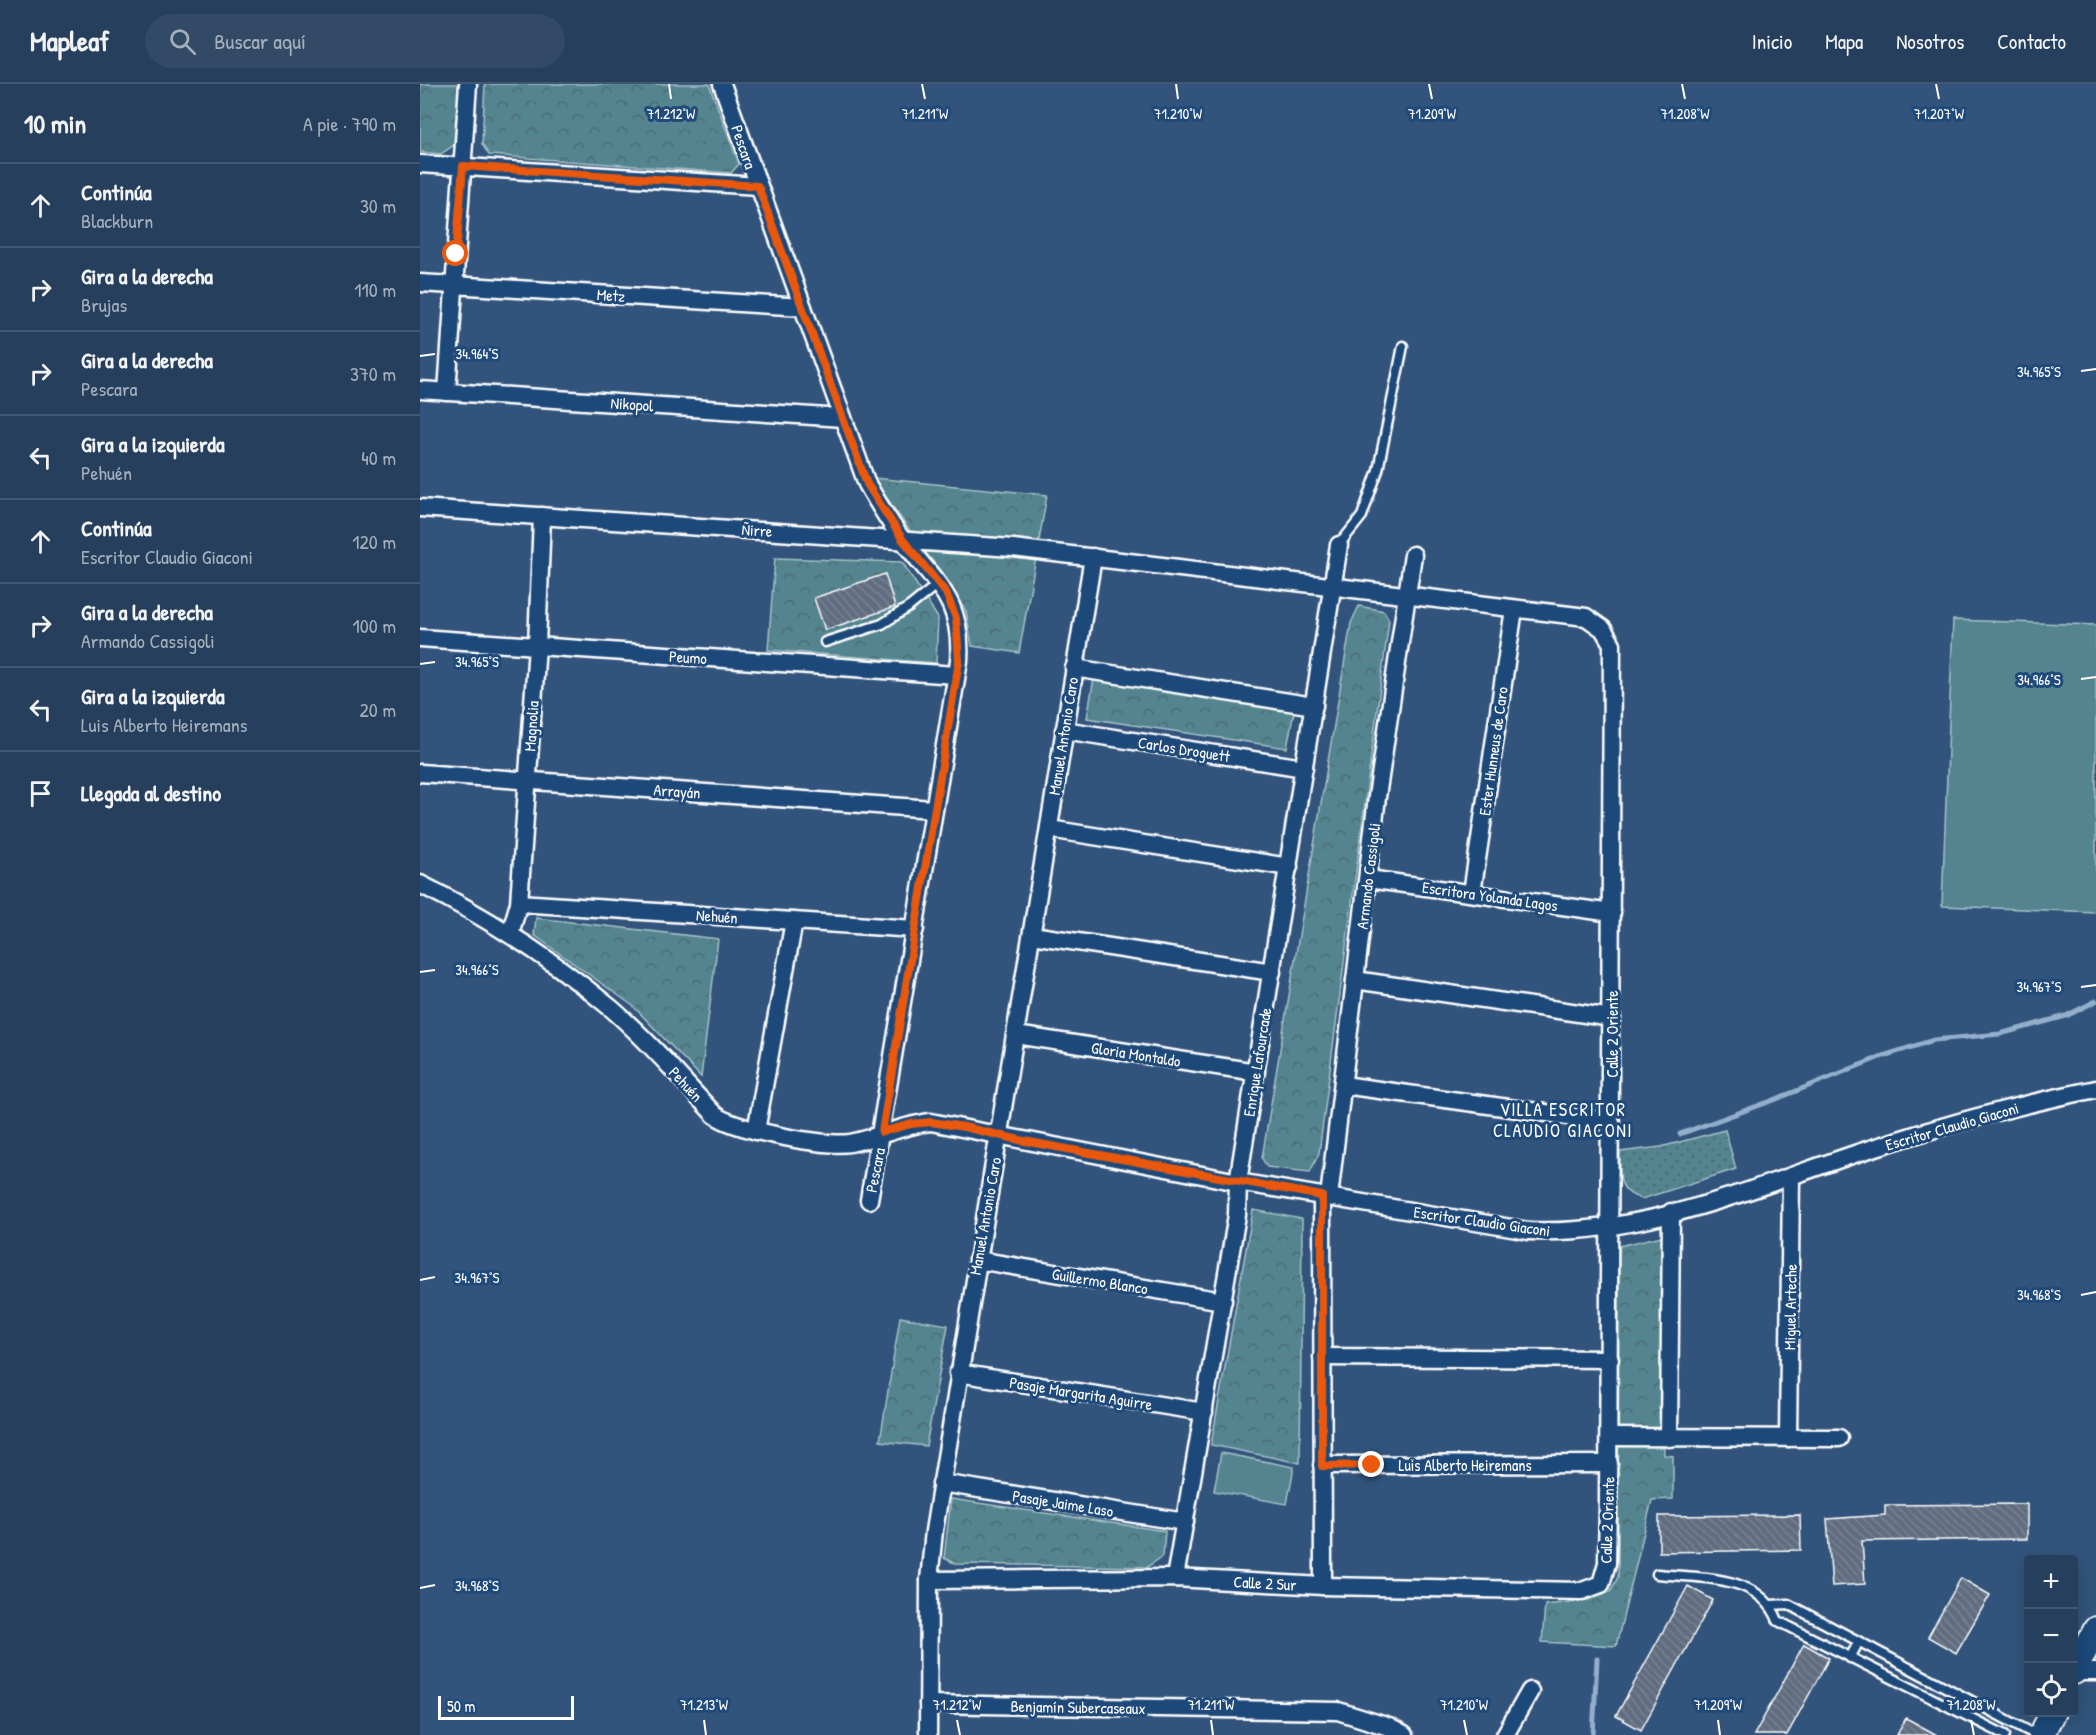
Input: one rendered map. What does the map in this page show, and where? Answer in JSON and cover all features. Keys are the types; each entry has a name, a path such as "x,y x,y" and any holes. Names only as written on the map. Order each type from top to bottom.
{"main road":[{"path":"2078,1664 2096,1629"},
{"path":"2041,1735 2051,1717"}],"street":[{"path":"447,392 468,84"},
{"name":"Pescara","path":"722,84 867,484 903,540 939,582 952,605 959,632 956,675 869,1200"},
{"path":"420,164 758,186"},
{"name":"Metz","path":"420,283 803,308"},
{"name":"Nikopol","path":"420,390 843,418"},
{"name":"Ñirre","path":"420,508 903,540 1093,557 1586,617 1603,629"},
{"name":"Magnolia","path":"510,934 519,903 537,646 542,516"},
{"name":"Enrique Lafourcade","path":"1175,1578 1238,1215 1238,1182 1339,545"},
{"name":"Armando Cassigoli","path":"1323,1586 1322,1357 1325,1197 1343,1085 1368,879 1413,555"},
{"name":"Manuel Antonio Caro","path":"928,1735 929,1580 941,1483 1093,557"},
{"name":"Ester Hunneus de Caro","path":"1472,894 1514,609"},
{"name":"Calle 2 Oriente","path":"1600,1584 1607,1563 1612,1017 1612,644 1603,629"},
{"name":"Peumo","path":"420,638 956,675"},
{"path":"1074,668 1314,706"},
{"name":"Carlos Droguett","path":"1064,730 1304,768"},
{"name":"Arrayán","path":"420,773 933,809"},
{"path":"1048,829 1288,867"},
{"name":"Escritora Yolanda Lagos","path":"1368,879 1612,913"},
{"name":"Pehuén","path":"420,884 510,934 560,968 613,1011 715,1114 732,1125 836,1144 858,1141 911,1124 931,1122 999,1136"},
{"name":"Nehuén","path":"519,903 915,929"},
{"path":"756,1131 794,921"},
{"path":"1032,935 1272,972"},
{"path":"1355,980 1612,1017"},
{"name":"Gloria Montaldo","path":"1016,1035 1256,1072"},
{"path":"1343,1085 1611,1122"},
{"name":"Escritor Claudio Giaconi","path":"999,1136 1325,1197 1529,1231 1558,1232 1611,1227 1671,1212 1791,1177 1877,1147 2054,1097 2096,1089"},
{"name":"Miguel Arteche","path":"1788,1438 1791,1177"},
{"path":"1669,1438 1671,1212"},
{"name":"Guillermo Blanco","path":"977,1260 1223,1301"},
{"path":"1322,1357 1610,1359"},
{"name":"Pasaje Margarita Aguirre","path":"958,1373 1204,1412"},
{"path":"1609,1437 1839,1438"},
{"name":"Luis Alberto Heiremans","path":"1322,1466 1608,1464"},
{"name":"Pasaje Jaime Laso","path":"941,1483 1185,1522"},
{"name":"Calle 2 Sur","path":"929,1580 1175,1578 1323,1586 1582,1591 1600,1584"},
{"path":"2078,1672 2096,1672"},
{"path":"1505,1735 1530,1691"},
{"name":"Benjamín Subercaseaux","path":"928,1704 1338,1711 1389,1727 1404,1735"}],"lane":[{"path":"1339,545 1362,516 1378,470 1403,346"},
{"path":"825,642 882,624 909,607 939,582"},
{"path":"1657,1574 1731,1581 1772,1605 1788,1604 2036,1735"},
{"path":"1772,1605 1778,1621 2006,1735"},
{"path":"1850,1659 1858,1642"},
{"path":"1877,1672 1885,1657"}],"green space":[{"path":"420,84 460,84 454,145 441,154 420,152"},
{"path":"485,84 709,84 739,164 731,173 489,155 482,144"},
{"path":"873,478 1047,495 1019,653 972,646 966,611"},
{"path":"775,558 902,562 938,618 936,663 768,650"},
{"path":"1359,606 1384,611 1389,620 1319,1153 1310,1172 1267,1167 1262,1158 1351,623"},
{"path":"1953,620 2096,625 2096,912 1942,906"},
{"path":"1094,678 1294,711 1287,748 1087,718"},
{"path":"536,918 718,939 701,1077 633,1006 534,935"},
{"path":"1725,1130 1736,1169 1642,1199 1633,1196 1623,1187 1620,1175 1620,1152 1661,1147"},
{"path":"1253,1210 1302,1219 1300,1463 1211,1445"},
{"path":"1662,1236 1664,1455 1673,1456 1673,1499 1652,1500 1616,1646 1542,1642 1545,1605 1588,1600 1610,1592 1618,1577 1619,1246"},
{"path":"900,1317 948,1325 926,1446 880,1441"},
{"path":"1221,1453 1294,1467 1287,1504 1214,1491"},
{"path":"951,1499 1165,1531 1163,1556 1147,1567 956,1564 944,1558"}],"building":[{"path":"885,574 895,607 825,630 814,598"},
{"path":"2027,1504 2027,1539 1862,1541 1865,1584 1832,1586 1827,1519 1885,1515 1885,1505"},
{"path":"1800,1515 1801,1550 1659,1552 1659,1516"},
{"path":"1961,1578 1990,1595 1956,1653 1928,1637"},
{"path":"1688,1586 1713,1600 1641,1730 1616,1716"},
{"path":"1804,1644 1829,1658 1787,1735 1754,1735"},
{"path":"1906,1718 1937,1735 1897,1735"}],"waterway":[{"path":"1680,1134 1774,1100 1880,1057 1934,1040 2000,1034 2066,1016 2096,1001"},
{"path":"1593,1735 1597,1659"}],"district":[{"name":"VILLA ESCRITOR CLAUDIO GIACONI","path":"1563,1119"}],"route":[{"path":"456,254 463,166 758,186 867,484 903,540 946,593 952,605 959,632 959,661 882,1132 911,1124 931,1122 1238,1182 1322,1196 1322,1466 1372,1465"}]}
